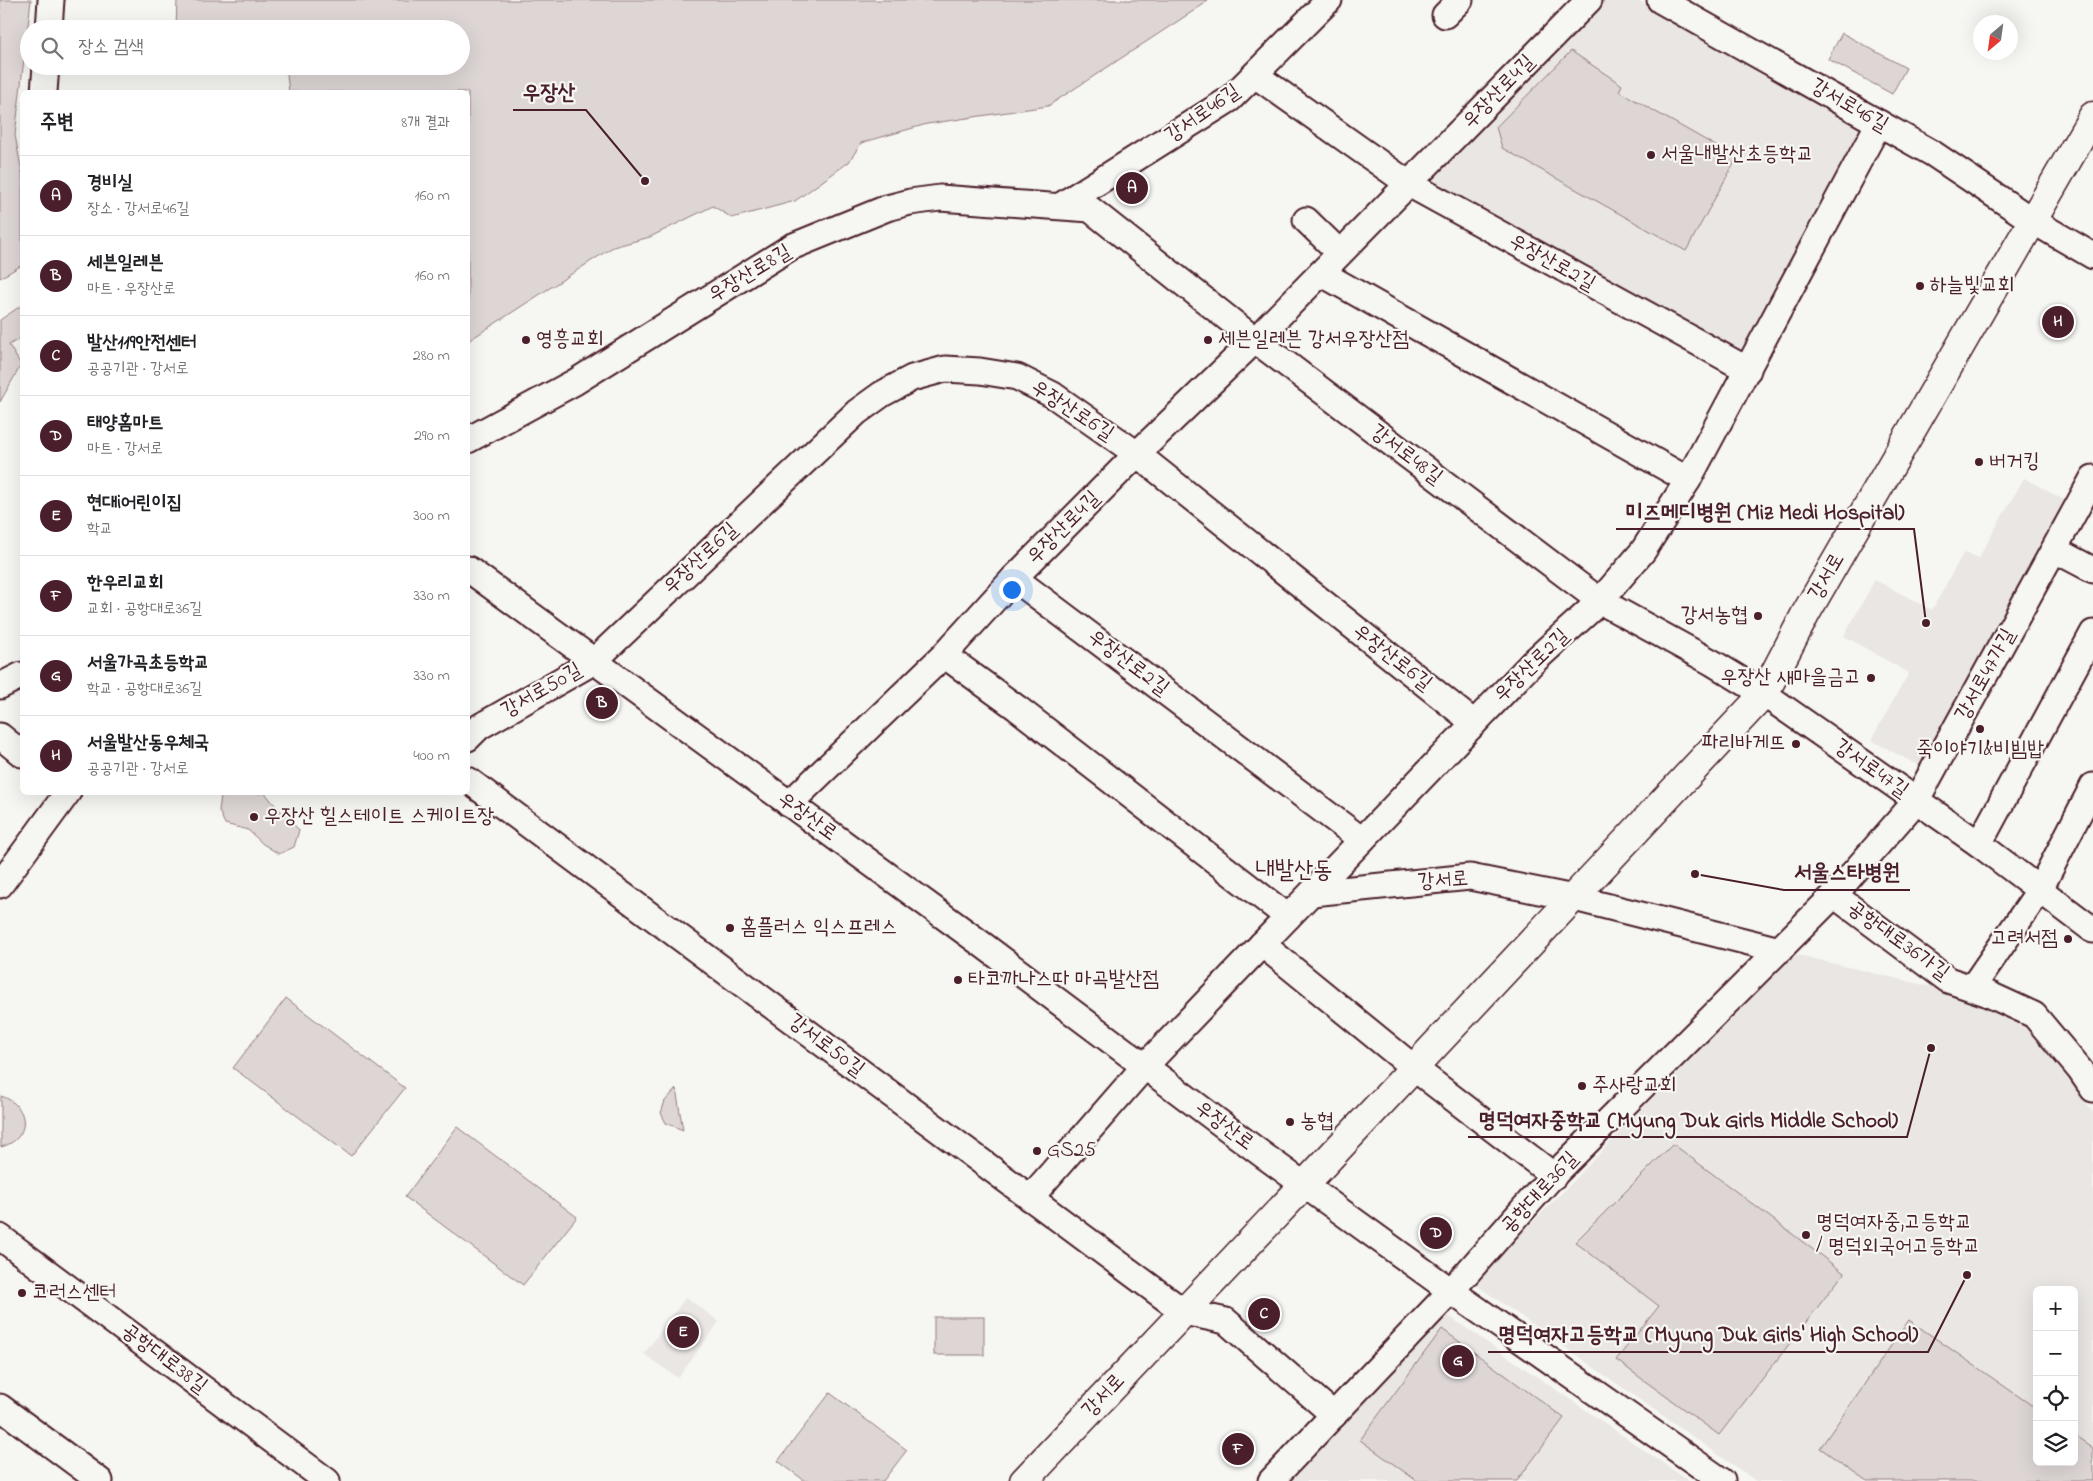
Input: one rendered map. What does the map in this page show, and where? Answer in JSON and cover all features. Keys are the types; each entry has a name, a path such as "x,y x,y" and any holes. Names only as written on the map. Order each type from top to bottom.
{"main road":[{"name":"강서로","path":"1024,1481 1764,694 1806,613 2093,116"}],"street":[{"path":"49,20 51,0"},
{"name":"강서로46길","path":"1060,206 1230,99 1329,0"},
{"name":"우장산로4길","path":"789,804 944,655 1014,578 1137,454 1255,340 1589,0"},
{"name":"강서로46길","path":"1660,0 1932,153 2033,220"},
{"path":"44,90 45,75"},
{"path":"1255,75 1409,184"},
{"name":"우장산로2길","path":"1145,1066 1532,663 1600,601 1643,551 1688,480 1879,123"},
{"name":"우장산로2길","path":"1409,184 1748,370"},
{"name":"우장산로8길","path":"470,439 575,382 791,247 887,208 910,202 940,198 1060,206"},
{"name":"강서로48길","path":"1060,206 1090,209 1255,340 1600,601 1705,658 1764,694"},
{"path":"1306,220 1340,253"},
{"path":"2033,220 2093,256"},
{"path":"1321,272 1688,480"},
{"name":"우장산로6길","path":"593,662 857,412 882,394 912,378 945,369 980,371 1017,377 1053,395 1137,454 1474,723"},
{"name":"강서로47가길","path":"1916,801 2093,478"},
{"path":"2054,550 2093,570"},
{"name":"우장산로","path":"470,570 1304,1185"},
{"name":"우장산로2길","path":"1014,578 1362,840"},
{"path":"1979,844 2093,633"},
{"path":"944,655 1017,708 1288,917"},
{"name":"강서로50길","path":"470,736 480,727 593,662"},
{"path":"0,686 20,675"},
{"name":"강서로47길","path":"1764,694 1979,844 2093,930"},
{"path":"0,736 20,752"},
{"name":"강서로50길","path":"470,781 1184,1312"},
{"path":"1972,988 2039,891 2093,786"},
{"path":"0,885 66,795"},
{"name":"공항대로36길","path":"1271,1481 1451,1291 1554,1176 1834,895 1916,801"},
{"name":"강서로","path":"1312,893 1470,877 1574,898 1780,950"},
{"name":"공항대로36가길","path":"1834,895 1948,980 1972,988 2034,1015 2090,1073"},
{"path":"1262,944 1414,1068 1554,1176"},
{"path":"1030,1198 1145,1066"},
{"path":"1304,1185 1451,1291 1722,1481"},
{"name":"공항대로38길","path":"0,1237 299,1473 327,1481"},
{"path":"1184,1312 1226,1321 1334,1415"},
{"path":"0,1407 100,1481"}],"shaded area":[{"path":"0,0 31,0 29,20 20,20 20,75 22,75 15,135 20,162 20,266 0,278"},
{"path":"177,0 1207,0 1204,4 1048,106 927,124 861,143 849,162 795,201 732,218 713,206 650,237 613,247 470,340 470,90 289,90 287,75 470,75 470,20 176,20"},
{"name":"서울내발산초등학교","path":"1604,0 1637,0 1865,127 1739,356 1424,183"},
{"path":"1842,33 1906,68 1892,94 1828,59"},
{"path":"1571,51 1622,85 1619,91 1737,158 1686,251 1502,148 1496,127"},
{"path":"20,306 20,338 9,345 20,363 20,367 0,402 0,320"},
{"path":"2024,478 2069,503 1921,767 1871,740 1909,673 1844,636 1875,580 1932,610 1964,552 1978,559"},
{"name":"우장산 힐스테이트 스케이트장","path":"221,795 267,795 299,830 294,847 279,854 263,844 248,830 225,824 219,811"},
{"name":"명덕여자중,고등학교 / 명덕외국어고등학교","path":"1789,953 1953,992 2027,1025 2093,1112 2093,1481 1756,1481 1472,1282 1566,1189"},
{"path":"286,998 405,1088 351,1156 233,1068"},
{"path":"676,1089 683,1130 666,1123 661,1113 665,1101"},
{"path":"1,1096 11,1100 18,1107 24,1122 18,1137 11,1143 1,1147"},
{"path":"457,1127 577,1217 523,1285 405,1197"},
{"path":"1673,1144 1844,1273 1719,1435 1616,1360 1659,1306 1575,1242"},
{"path":"686,1297 719,1322 678,1378 644,1354"},
{"path":"1447,1315 1689,1481 1287,1481 1355,1407"},
{"path":"934,1317 984,1317 984,1355 934,1355"},
{"path":"1909,1320 2033,1406 2033,1466 2078,1466 2078,1438 2093,1448 2093,1481 1867,1481 1820,1448"},
{"path":"1442,1329 1564,1418 1517,1481 1417,1481 1360,1440"},
{"path":"830,1393 907,1450 883,1481 805,1481 778,1461"}],"place":[{"name":"서울내발산초등학교","path":"1651,155"},
{"name":"우장산","path":"645,181"},
{"name":"경비실","path":"1132,188"},
{"name":"하늘빛교회","path":"1920,286"},
{"name":"서울발산동우체국","path":"2058,322"},
{"name":"영흥교회","path":"526,340"},
{"name":"세븐일레븐 강서우장산점","path":"1208,340"},
{"name":"버거킹","path":"1979,462"},
{"name":"강서농협","path":"1758,616"},
{"name":"미즈메디병원 (Miz Medi Hospital)","path":"1926,623"},
{"name":"우장산 새마을금고","path":"1871,678"},
{"name":"세븐일레븐","path":"602,703"},
{"name":"죽이야기&비빔밥","path":"1980,729"},
{"name":"파리바게뜨","path":"1796,744"},
{"name":"우장산 힐스테이트 스케이트장","path":"254,817"},
{"name":"서울스타병원","path":"1695,874"},
{"name":"홈플러스 익스프레스","path":"730,928"},
{"name":"고려서점","path":"2068,939"},
{"name":"타코까나스따 마곡발산점","path":"958,980"},
{"name":"명덕여자중학교 (Myung Duk Girls Middle School)","path":"1931,1048"},
{"name":"주사랑교회","path":"1582,1086"},
{"name":"농협","path":"1290,1122"},
{"name":"GS25","path":"1037,1151"},
{"name":"태양홈마트","path":"1436,1233"},
{"name":"명덕여자중,고등학교 / 명덕외국어고등학교","path":"1806,1235"},
{"name":"명덕여자고등학교 (Myung Duk Girls' High School)","path":"1967,1275"},
{"name":"코러스센터","path":"22,1293"},
{"name":"발산119안전센터","path":"1264,1314"},
{"name":"현대i어린이집","path":"683,1332"},
{"name":"서울가곡초등학교","path":"1458,1361"},
{"name":"한우리교회","path":"1238,1449"}],"district":[{"name":"내발산동","path":"1294,871"}]}
